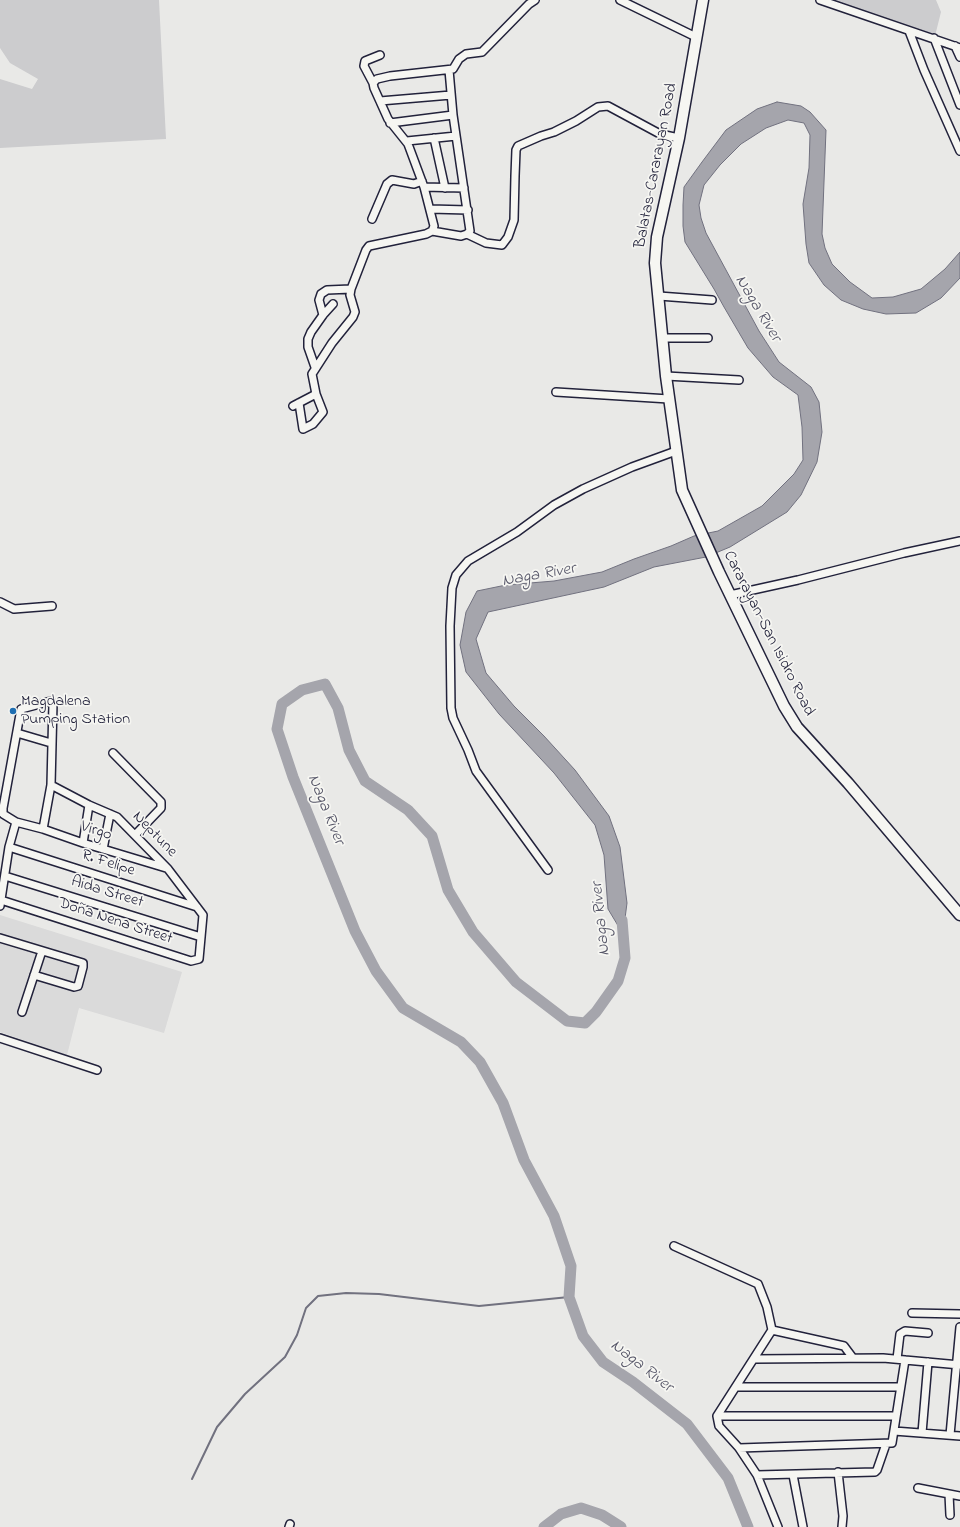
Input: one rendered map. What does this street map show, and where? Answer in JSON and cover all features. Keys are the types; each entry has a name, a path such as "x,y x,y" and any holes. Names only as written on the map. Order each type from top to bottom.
{"main road":[{"name":"Balatas-Cararayan Road","path":"662,338 655,263 657,236 679,138 703,0"},
{"name":"Cararayan-San Isidro Road","path":"662,338 682,490 719,572 784,706 797,727 848,783 960,915"}],"street":[{"path":"620,0 696,37"},
{"path":"820,0 958,47 960,56"},
{"path":"373,83 377,79 390,76 453,69 458,59 466,54 482,52 530,1"},
{"path":"909,31 924,70 960,151"},
{"path":"934,38 960,105"},
{"path":"380,56 366,61 364,66 390,123 407,141 423,184 430,209 434,226 432,231"},
{"path":"316,394 296,404 303,429 312,424 323,412 316,394 312,374 315,367 332,343 353,317 355,312 350,295 351,289 366,250 369,246 426,234 432,231 461,236 470,231 453,115 449,70"},
{"path":"380,101 451,95"},
{"path":"467,234 486,243 502,245 508,237 514,220 515,176 518,146 540,136 554,132 576,121 598,107 608,106 660,134 679,138"},
{"path":"390,123 453,115"},
{"path":"407,141 456,136"},
{"path":"434,138 445,188"},
{"path":"372,219 387,184 392,180 445,188 464,188"},
{"path":"430,209 468,210"},
{"path":"323,315 318,300 321,294 327,290 351,289"},
{"path":"659,296 712,300"},
{"path":"315,367 308,347 308,339 323,315 333,304"},
{"path":"662,338 708,338"},
{"path":"666,376 739,380"},
{"path":"556,392 669,399"},
{"path":"548,870 476,771 453,718 451,708 450,626 452,588 456,575 468,561 517,532 554,505 583,489 632,467 676,451"},
{"path":"730,595 960,541"},
{"path":"0,602 14,609 52,606"},
{"path":"1,903 9,848 16,822 3,814 3,808 21,709 51,701 53,703 50,785 43,829"},
{"path":"17,733 51,743"},
{"path":"113,752 161,802 161,808 135,835"},
{"name":"Neptune","path":"50,785 89,805 117,817 135,835 168,869 198,907 203,915 201,937"},
{"path":"83,843 89,805"},
{"path":"103,849 110,814"},
{"name":"Virgo","path":"16,822 43,829 168,869"},
{"name":"R. Felipe","path":"9,848 198,907"},
{"name":"Aida Street","path":"5,876 201,937"},
{"name":"Doña Nena Street","path":"1,903 192,961 199,959 201,937"},
{"path":"0,938 83,963 78,986 74,987 34,975"},
{"path":"22,1012 42,951"},
{"path":"0,1038 97,1070"},
{"path":"674,1246 758,1284 767,1307 772,1330 717,1416 719,1426 739,1448 757,1475 778,1527"},
{"path":"912,1313 960,1314"},
{"path":"950,1436 959,1365 960,1327"},
{"path":"772,1330 844,1346 853,1358"},
{"path":"897,1359 900,1334 905,1331 928,1333"},
{"path":"754,1359 897,1359 959,1365"},
{"path":"739,1448 892,1443 905,1360"},
{"path":"922,1433 928,1362"},
{"path":"736,1387 900,1387"},
{"path":"717,1416 896,1416"},
{"path":"894,1431 960,1436"},
{"path":"757,1475 875,1472 886,1444"},
{"path":"838,1472 843,1516 842,1527"},
{"path":"793,1475 803,1527"},
{"path":"918,1488 960,1496"},
{"path":"949,1494 950,1515"}],"shaded area":[{"path":"0,0 159,0 166,139 0,148 0,79 32,89 38,79 10,63 0,48"},
{"path":"833,0 936,0 941,12 935,36"},
{"path":"777,102 801,106 810,112 826,130 822,234 825,248 832,264 850,282 872,298 893,297 921,289 945,269 960,252 960,278 941,298 916,313 886,314 863,309 841,300 824,285 809,263 806,244 803,204 809,168 810,135 804,123 788,120 766,128 741,144 720,165 704,185 699,205 701,218 706,233 759,331 779,362 811,387 819,402 822,432 817,462 801,495 787,512 730,547 706,557 654,567 604,587 488,612 476,639 486,673 514,706 575,770 609,816 620,847 627,903 623,934 608,909 604,855 595,825 554,773 499,714 466,672 460,645 466,612 477,591 506,585 554,581 602,572 694,536 718,531 762,506 794,474 803,460 802,427 798,395 773,377 748,348 685,242 683,226 684,187 726,130 757,109"},
{"path":"0,915 182,972 164,1033 79,1008 67,1055 0,1032"}],"waterway":[{"name":"Naga River","path":"622,920 625,958 618,981 596,1012 585,1023 567,1021 516,982 473,932 448,890 432,836 408,810 365,781 349,750 338,708 325,684 302,690 282,704 277,729 293,777 355,931 376,971 403,1008 461,1042 480,1062 503,1103 524,1160 554,1216 571,1266 569,1297 583,1336 603,1362 633,1382 687,1424 728,1478 748,1527"},
{"path":"192,1479 217,1427 245,1394 285,1357 297,1335 306,1308 318,1296 346,1293 379,1294 479,1306 569,1297"},
{"name":"Naga River","path":"544,1527 561,1514 581,1508 602,1515 621,1527"}],"place":[{"name":"Magdalena Pumping Station","path":"13,711"}]}
